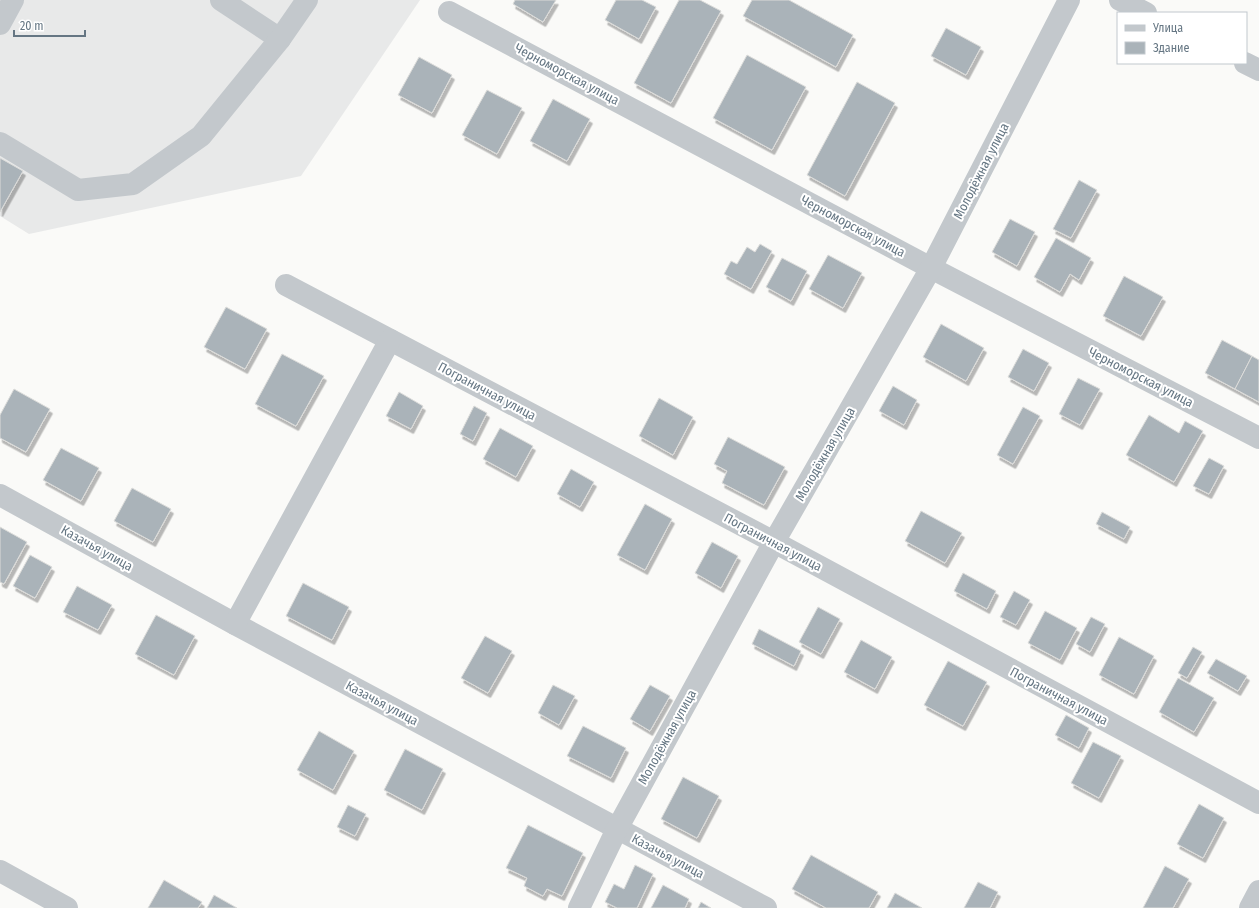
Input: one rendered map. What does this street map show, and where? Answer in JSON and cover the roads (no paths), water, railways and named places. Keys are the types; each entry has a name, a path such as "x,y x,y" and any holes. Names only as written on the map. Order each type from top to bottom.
{"street":[{"path":"0,24 13,0"},
{"path":"221,0 280,39"},
{"path":"0,143 78,190 133,184 201,136 280,39 307,0"},
{"name":"Молодёжная улица","path":"579,908 617,829 774,542 931,268 1069,0"},
{"path":"1120,0 1144,12"},
{"name":"Черноморская улица","path":"449,12 931,268 1259,438"},
{"path":"1247,64 1259,70"},
{"name":"Пограничная улица","path":"286,285 774,542 1259,803"},
{"path":"235,624 390,340"},
{"name":"Казачья улица","path":"0,495 235,624 766,908"},
{"path":"0,872 67,908"},
{"path":"1250,908 1259,891"}]}
